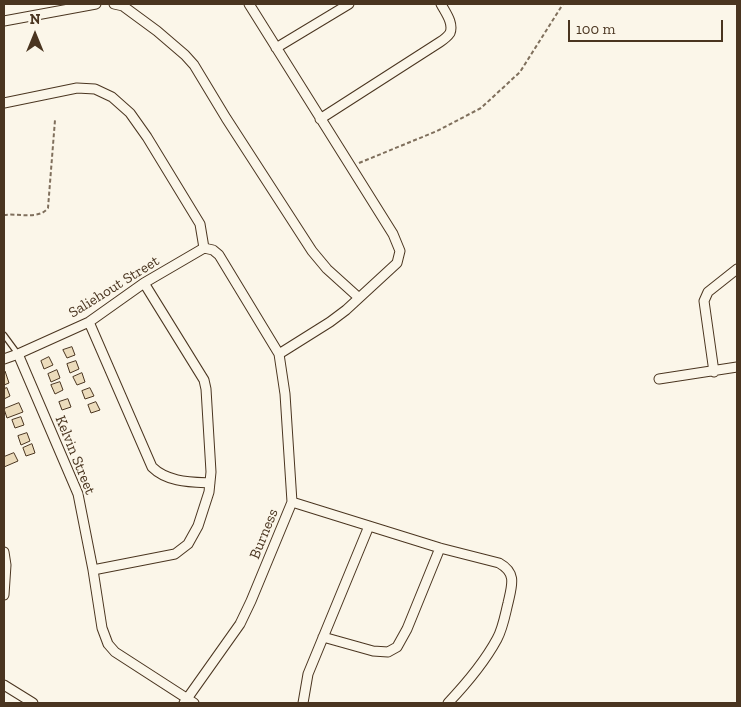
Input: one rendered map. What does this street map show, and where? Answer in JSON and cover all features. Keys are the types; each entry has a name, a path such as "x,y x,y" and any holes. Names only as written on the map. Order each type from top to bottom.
{"street":[{"path":"4,21 96,4"},
{"path":"114,4 123,6 185,54 194,65 312,251 327,269 358,298"},
{"path":"249,4 396,239 400,251 397,263 330,322 279,354"},
{"path":"276,48 349,4"},
{"path":"320,120 440,42 450,33 449,17 441,4"},
{"path":"4,102 77,88 95,89 112,97 130,113 147,136 200,224 207,248"},
{"name":"Saliehout Street","path":"4,359 90,322 144,284 207,248"},
{"name":"Burness","path":"189,702 240,624 292,502 285,394 279,354 219,255 207,248"},
{"path":"714,372 704,301 708,292 737,269"},
{"path":"93,570 175,554 182,550 188,544 198,526 209,492 212,460 204,380 144,284"},
{"path":"90,322 152,468 159,474 169,478 187,482 210,483"},
{"name":"Kelvin Street","path":"18,354 78,494 102,628 108,644 115,652 189,702"},
{"path":"659,379 737,367"},
{"path":"292,502 440,548 499,563 510,572 513,583 498,638 476,672 448,703"},
{"path":"303,703 308,674 369,526"},
{"path":"323,637 373,651 388,652 398,647 440,548"},
{"path":"4,552 6,575 4,595"},
{"path":"4,685 33,703"}],"lane":[{"path":"4,334 18,354"}],"path":[{"path":"351,167 437,131 481,108 520,72 563,4"},
{"path":"4,214 38,215 45,212 48,208 55,120"}],"building":[{"path":"72,347 75,355 67,358 63,350"},
{"path":"49,357 53,365 44,369 41,361"},
{"path":"76,361 79,369 70,373 67,364"},
{"path":"57,370 60,378 51,382 48,374"},
{"path":"4,371 9,383 4,385"},
{"path":"82,373 85,382 77,385 73,377"},
{"path":"60,382 63,390 55,394 51,385"},
{"path":"7,388 10,396 4,399 4,389"},
{"path":"90,388 94,396 85,399 82,391"},
{"path":"68,399 71,407 62,410 59,402"},
{"path":"96,402 100,410 91,413 88,405"},
{"path":"19,403 23,412 7,418 4,409"},
{"path":"21,417 24,425 15,428 12,420"},
{"path":"27,433 30,441 21,445 18,436"},
{"path":"32,444 35,453 26,456 23,448"},
{"path":"14,453 18,461 4,467 4,457"}]}
